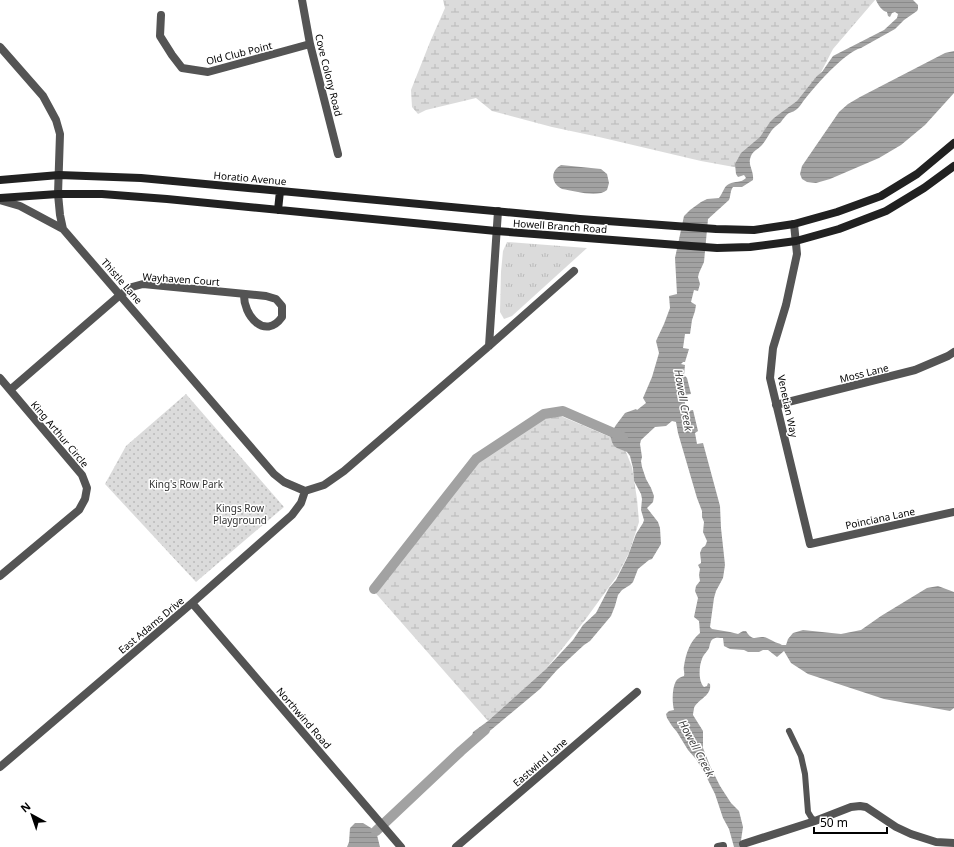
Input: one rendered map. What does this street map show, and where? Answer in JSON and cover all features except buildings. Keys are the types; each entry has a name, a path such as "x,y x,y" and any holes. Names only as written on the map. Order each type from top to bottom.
{"main road":[{"name":"Howell Branch Road","path":"498,211 580,219 716,229 754,230 794,224 837,212 881,196 917,174 954,143"},
{"name":"Howell Branch Road","path":"496,231 717,248 750,247 796,242 840,229 886,211 924,188 954,166"},
{"name":"Horatio Avenue","path":"0,180 59,175 141,178 498,211"},
{"path":"278,210 280,191"},
{"path":"0,199 58,194 102,194 496,231"}],"street":[{"name":"Cove Colony Road","path":"302,0 310,44 338,154"},
{"name":"Old Club Point","path":"161,15 160,36 182,68 208,72 310,44"},
{"path":"0,46 43,96 56,120 60,134 58,194 63,229"},
{"path":"0,199 20,206 63,229"},
{"path":"489,346 498,211"},
{"name":"Venetian Way","path":"794,224 797,254 786,304 773,348 770,378 810,544"},
{"name":"Thistle Lane","path":"63,229 274,474 284,482 305,491"},
{"path":"305,491 324,485 344,471 574,271"},
{"name":"Wayhaven Court","path":"120,295 132,287 144,284 266,296 276,299 282,306 282,317 278,323 268,327 258,324 249,314 244,302 244,294"},
{"path":"10,390 120,295"},
{"name":"Moss Lane","path":"776,405 916,370 954,352"},
{"name":"King Arthur Circle","path":"0,378 82,475 88,488 85,500 79,510 0,576"},
{"name":"East Adams Drive","path":"0,767 192,603 292,515 301,502 305,491"},
{"name":"Poinciana Lane","path":"810,544 954,512"},
{"name":"Northwind Road","path":"192,603 401,847"},
{"name":"Eastwind Lane","path":"456,847 637,692"},
{"path":"743,844 815,821 851,807 860,806 866,807 896,828 911,834 936,842 954,843"}],"lane":[{"path":"789,731 802,756 808,812 815,821"}],"green space":[{"path":"443,0 875,0 833,49 816,82 793,108 750,149 745,169 701,161 552,127 492,111 476,98 426,110 418,114 412,107 411,90 445,8"},
{"path":"507,242 587,248 512,316 504,319 500,312 501,272 503,251"},
{"name":"King's Row Park","path":"186,394 284,507 196,582 105,484 126,446"},
{"path":"549,411 622,442 632,467 639,522 629,553 617,576 585,620 546,669 488,721 372,589 476,460"}],"water":[{"name":"Howell Creek","path":"876,0 913,0 918,5 918,9 895,29 854,51 831,70 798,108 789,113 773,129 763,144 754,151 750,159 753,180 742,187 733,187 729,200 708,219 704,262 698,277 700,284 698,291 694,290 691,302 696,305 695,311 690,334 685,334 683,348 689,349 685,362 681,364 685,365 684,375 687,378 691,394 684,395 686,411 693,410 698,431 695,433 697,444 703,443 720,506 725,565 723,578 714,598 710,627 712,629 738,634 746,631 751,637 764,637 782,645 786,645 788,639 793,633 803,630 841,634 861,630 927,588 938,586 954,592 954,708 950,711 884,699 808,674 791,663 784,651 777,657 768,650 748,652 744,650 730,649 724,646 723,638 713,639 701,662 700,669 700,677 704,687 707,686 708,683 710,684 709,692 696,705 693,715 703,731 703,748 710,766 720,786 731,803 739,811 743,827 740,847 734,847 729,829 705,774 672,726 666,714 669,711 674,710 673,695 676,681 684,676 687,652 691,644 700,633 699,621 694,617 698,598 695,591 696,586 700,581 700,569 698,565 701,563 700,553 707,541 703,532 704,522 702,511 676,422 672,421 666,426 655,427 641,440 640,444 642,467 654,496 653,502 647,508 658,522 660,528 661,544 652,559 638,569 633,582 618,595 611,616 590,641 557,670 540,689 479,740 473,738 472,736 473,732 488,721 546,669 573,640 583,625 596,613 609,588 616,580 628,556 636,534 643,523 644,520 641,510 642,499 634,481 630,456 627,452 614,446 610,435 625,413 636,409 637,410 646,403 643,398 652,377 659,353 656,341 670,308 669,296 677,294 675,258 684,216 701,202 707,199 719,198 727,185 742,181 746,178 744,175 738,177 736,174 735,164 741,153 760,137 774,118 797,101 822,72 833,56 884,30 897,18 898,14 895,12 892,13 890,17 888,16 887,12 880,8"},
{"path":"954,51 954,93 925,125 901,145 879,158 830,179 816,183 807,182 802,179 800,174 802,166 839,112 848,104 945,53"},
{"path":"561,165 601,169 607,174 609,183 607,190 598,194 592,194 562,189 556,184 553,177 555,170"},
{"path":"355,823 363,823 376,831 380,847 347,847 350,828"}],"waterway":[{"path":"374,589 476,459 544,414 563,411 623,437"},
{"path":"376,831 485,730"}],"park label":[{"name":"Kings Row Playground","path":"240,514"}]}
